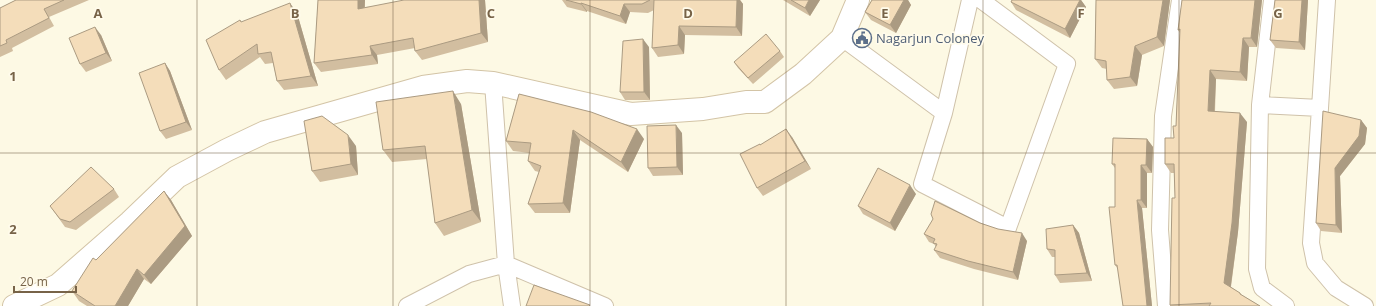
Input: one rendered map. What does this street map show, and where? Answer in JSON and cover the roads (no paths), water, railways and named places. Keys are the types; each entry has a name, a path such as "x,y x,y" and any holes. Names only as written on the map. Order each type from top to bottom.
{"main road":[{"path":"20,305 58,285 130,222 177,177 265,132 423,87 467,81 493,83 631,114 703,109 746,102 765,102 803,74 842,38 858,0"}],"street":[{"path":"970,0 944,113 922,184 1008,228 1068,64 981,0"},
{"path":"1166,306 1160,230 1163,116 1180,0"},
{"path":"1272,0 1260,105 1257,269 1262,288 1286,306"},
{"path":"1327,0 1311,242 1315,263 1336,288 1365,306"},
{"path":"842,38 944,113"},
{"path":"493,83 506,264 512,306"},
{"path":"1260,105 1320,108"},
{"path":"407,306 469,274 506,264 605,306"}],"place":[{"name":"Nagarjun Coloney","path":"862,38"}]}
